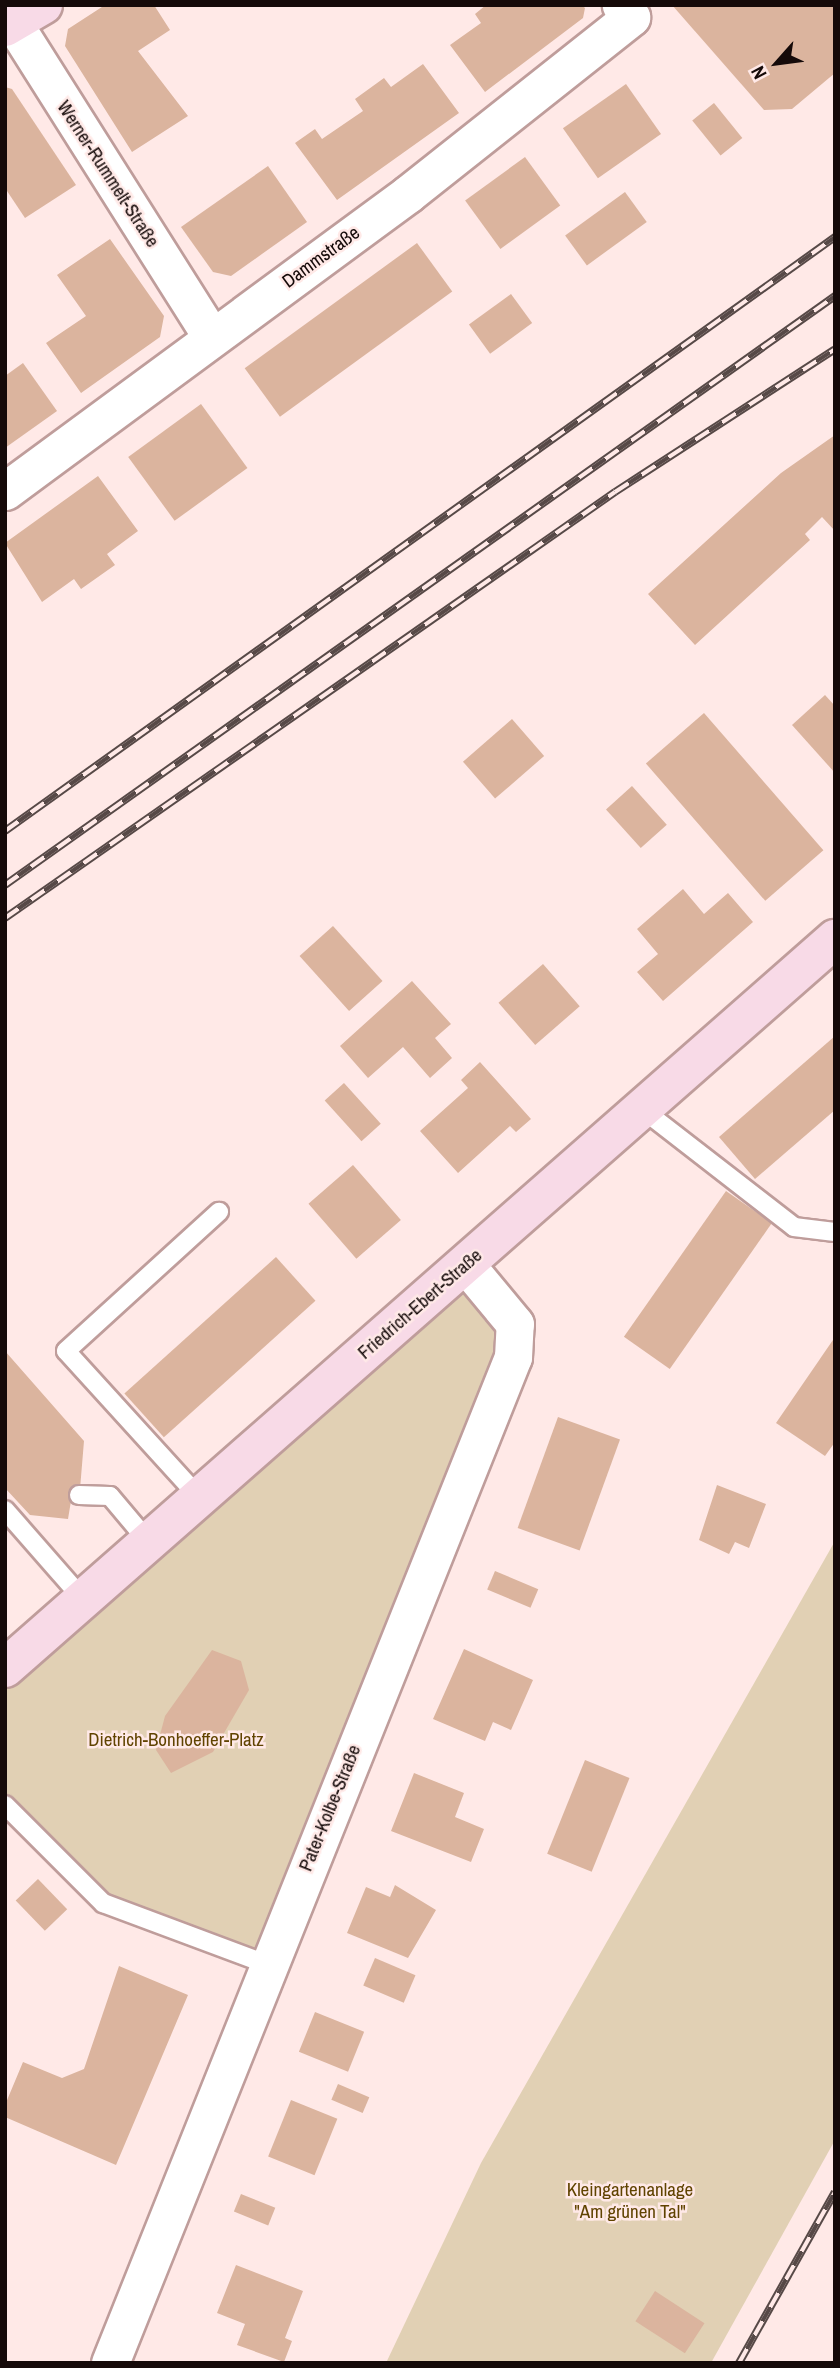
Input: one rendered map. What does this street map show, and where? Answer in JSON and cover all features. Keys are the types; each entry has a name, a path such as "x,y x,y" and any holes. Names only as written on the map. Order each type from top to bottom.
{"street":[{"name":"Dammstraße","path":"5,491 408,194 626,11"},
{"name":"Werner-Rummelt-Straße","path":"17,16 212,337"},
{"name":"Friedrich-Ebert-Straße","path":"5,1668 147,1540 467,1265 835,939"},
{"name":"Pater-Kolbe-Straße","path":"110,2363 266,1964 513,1357 515,1324 467,1265"}],"lane":[{"path":"642,1109 794,1227 835,1232"},
{"path":"198,1496 66,1350 219,1212"},
{"path":"79,1495 110,1496 147,1540"},
{"path":"5,1510 82,1598"},
{"path":"5,1805 103,1903 266,1964"}],"green space":[{"name":"Dietrich-Bonhoeffer-Platz","path":"466,1265 511,1316 266,1964 103,1903 5,1805 5,1668"},
{"name":"Kleingartenanlage \"Am grünen Tal\"","path":"835,1541 835,2140 711,2363 386,2363 481,2163"}],"building":[{"path":"105,5 154,5 170,30 138,51 188,116 132,152 65,46 68,29"},
{"path":"486,5 582,5 585,8 583,18 485,92 450,45 481,23 475,14"},
{"path":"672,5 835,5 835,73 792,109 764,110"},
{"path":"423,64 459,113 337,200 295,143 315,129 322,139 363,111 355,99 384,78 391,87"},
{"path":"626,84 661,134 598,178 563,128"},
{"path":"5,87 12,89 76,185 25,218 5,188"},
{"path":"714,103 742,138 721,156 692,121"},
{"path":"525,157 560,206 500,249 465,200"},
{"path":"268,166 307,222 231,276 213,272 181,227"},
{"path":"625,192 647,222 587,265 565,235"},
{"path":"110,239 164,316 160,337 81,393 46,343 86,316 57,275"},
{"path":"417,243 452,292 280,417 245,368"},
{"path":"511,294 532,323 490,354 469,325"},
{"path":"23,363 57,411 5,448 5,376"},
{"path":"201,404 247,468 175,521 128,457"},
{"path":"835,435 835,531 822,517 805,534 810,540 695,645 648,594 781,473"},
{"path":"98,476 138,531 107,554 115,565 81,589 74,579 42,602 5,543"},
{"path":"825,695 835,706 835,773 792,725"},
{"path":"704,713 823,850 765,901 646,764"},
{"path":"512,719 544,756 495,799 463,762"},
{"path":"632,786 667,825 641,848 606,809"},
{"path":"683,889 704,914 728,893 753,922 663,1001 637,972 658,954 637,929"},
{"path":"333,926 383,981 349,1011 300,956"},
{"path":"543,964 580,1006 535,1045 498,1003"},
{"path":"412,981 451,1024 435,1038 452,1058 430,1078 403,1047 368,1078 340,1046"},
{"path":"835,1036 835,1110 755,1179 719,1137"},
{"path":"480,1062 531,1119 516,1132 510,1126 458,1173 420,1131 468,1088 461,1080"},
{"path":"344,1083 381,1124 361,1141 325,1100"},
{"path":"353,1165 401,1220 356,1259 308,1204"},
{"path":"726,1191 772,1223 670,1369 624,1337"},
{"path":"276,1257 315,1301 164,1437 124,1394"},
{"path":"835,1337 835,1442 825,1456 776,1423"},
{"path":"5,1351 84,1441 79,1501 71,1501 68,1519 30,1515 5,1488"},
{"path":"558,1417 620,1440 580,1550 518,1528"},
{"path":"717,1485 766,1504 749,1548 735,1542 729,1554 699,1540"},
{"path":"495,1571 538,1589 530,1608 487,1589"},
{"path":"464,1649 533,1680 511,1730 493,1722 485,1741 433,1719"},
{"path":"212,1650 241,1661 249,1690 213,1752 171,1773 156,1750 165,1716"},
{"path":"585,1760 630,1778 592,1872 547,1854"},
{"path":"414,1773 464,1793 455,1817 484,1829 471,1862 391,1831"},
{"path":"38,1879 67,1909 45,1931 16,1901"},
{"path":"395,1885 436,1910 408,1958 347,1933 366,1887 390,1897"},
{"path":"375,1958 416,1975 404,2003 363,1986"},
{"path":"119,1966 188,1995 116,2165 5,2117 5,2105 23,2062 62,2078 84,2069"},
{"path":"315,2012 364,2032 348,2072 299,2052"},
{"path":"338,2084 369,2097 363,2113 331,2100"},
{"path":"291,2100 337,2119 315,2175 268,2157"},
{"path":"241,2194 275,2208 268,2225 234,2212"},
{"path":"236,2265 303,2291 285,2338 292,2341 284,2362 237,2345 245,2324 217,2313"},
{"path":"655,2291 704,2323 685,2353 635,2321"}],"railway":[{"path":"5,831 835,237"},
{"path":"5,885 835,296"},
{"path":"5,918 615,492 835,349"},
{"path":"739,2363 835,2192"}]}
